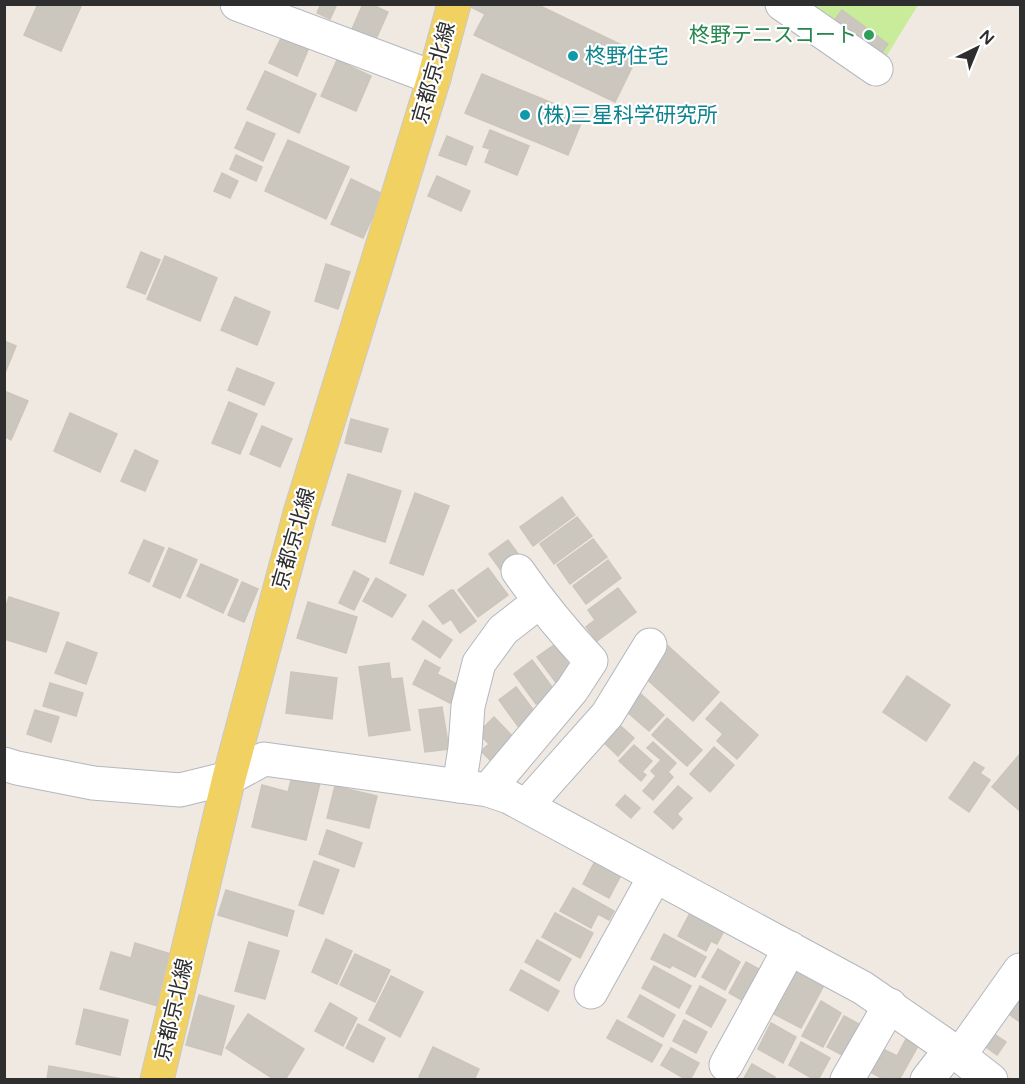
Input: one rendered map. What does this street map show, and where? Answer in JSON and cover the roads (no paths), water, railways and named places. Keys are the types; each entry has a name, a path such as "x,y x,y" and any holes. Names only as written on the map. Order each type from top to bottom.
{"main road":[{"name":"京都京北線","path":"157,1080 229,778 300,513 434,78 454,4"}],"street":[{"path":"237,4 434,78"},
{"path":"782,4 876,69"},
{"path":"474,788 572,690 591,661 539,602 518,571"},
{"path":"474,788 465,748 468,706 478,663 503,630 539,602"},
{"path":"526,806 608,715 650,645"},
{"path":"4,764 93,783 180,789 229,778 264,759 474,788 509,797 863,988 890,1005 991,1080"},
{"path":"591,992 655,876"},
{"path":"726,1065 790,948"},
{"path":"927,1080 955,1052 1020,970"},
{"path":"847,1080 890,1005"}],"place":[{"name":"柊野テニスコート","path":"869,35"},
{"name":"柊野住宅","path":"573,56"},
{"name":"(株)三星科学研究所","path":"525,115"}]}
